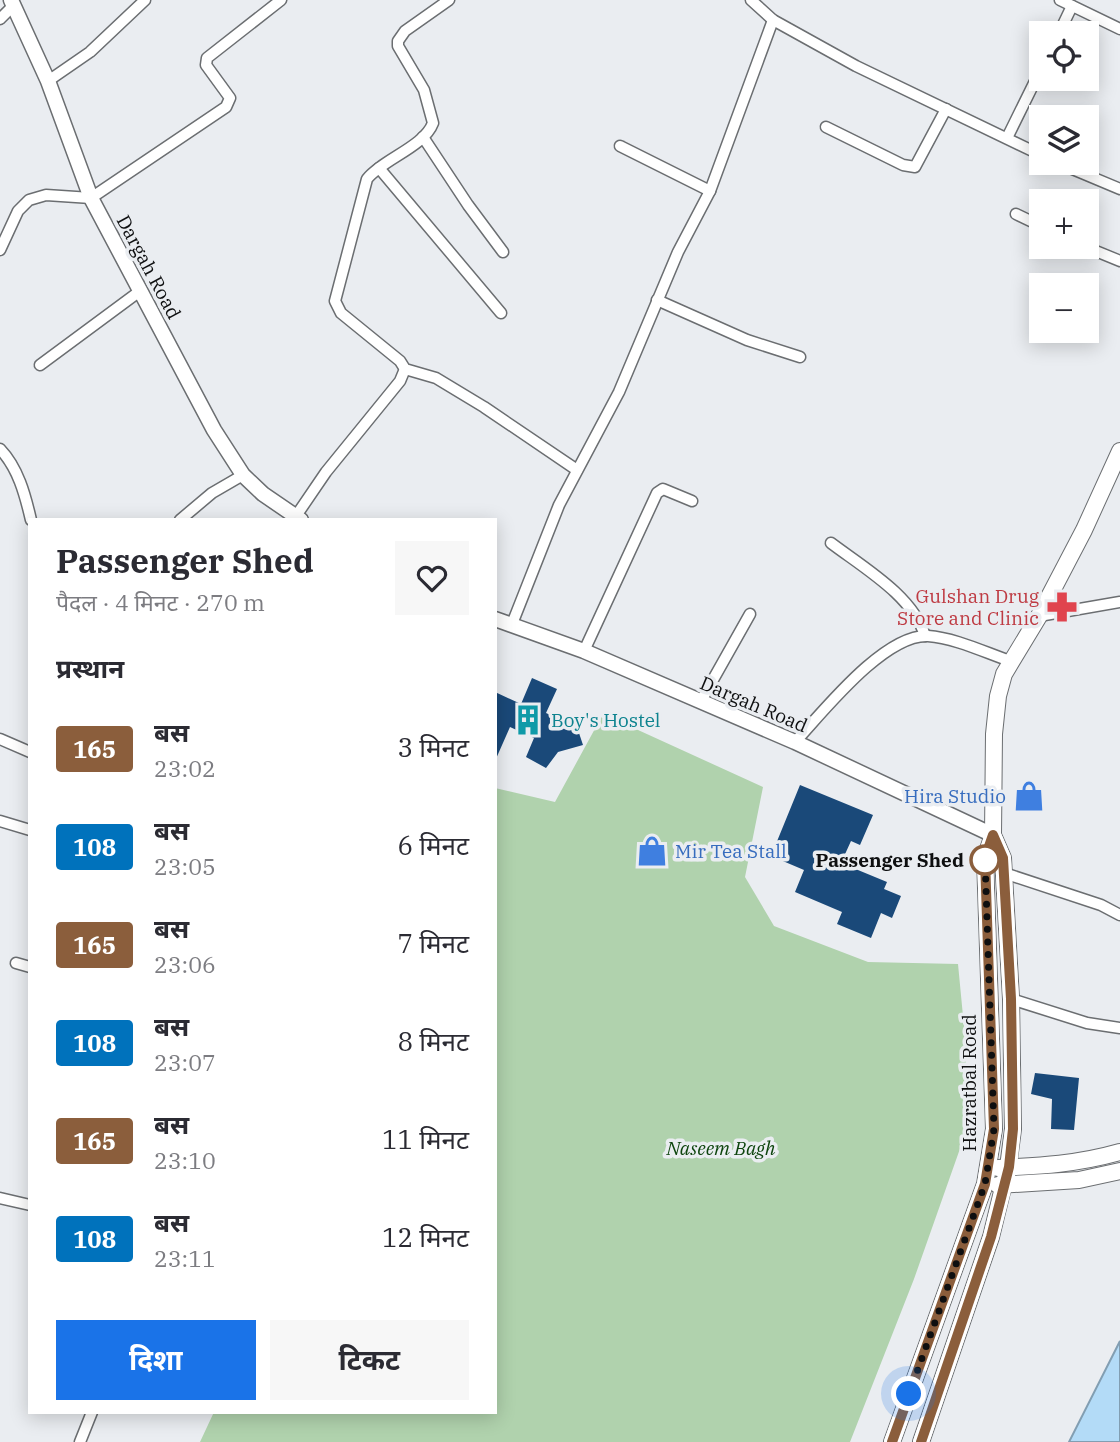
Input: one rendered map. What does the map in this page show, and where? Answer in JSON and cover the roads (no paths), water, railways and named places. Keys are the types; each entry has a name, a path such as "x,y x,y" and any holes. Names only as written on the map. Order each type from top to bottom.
{"main road":[{"name":"Hazratbal Road","path":"892,1442 987,1176 994,1129 985,858 993,835 994,734 998,696 1010,661 1039,616 1084,530 1120,451"},
{"name":"Hazratbal Road","path":"921,1442 991,1237 1009,1167 1013,1129 1011,999 1003,858 993,835"},
{"path":"987,1176 1009,1167 1049,1167 1120,1152"},
{"path":"987,1176 1006,1185 1079,1180 1120,1171"}],"street":[{"path":"48,81 90,52 145,0"},
{"path":"0,250 18,211 29,200 46,195 91,198 226,107 230,98 228,92 205,62 207,58 281,0"},
{"path":"449,0 405,31 398,41 398,46 424,90 432,115 430,130 379,168 364,185 335,301 341,313 400,361 405,369 420,372 446,384 577,470"},
{"path":"751,0 773,20 856,66 1029,149"},
{"path":"1060,0 1120,29"},
{"path":"0,19 13,3"},
{"name":"Dargah Road","path":"13,3 48,81 91,198 214,430 243,475 262,494 299,518"},
{"path":"1065,21 1072,6"},
{"path":"512,624 559,505 619,392 678,252 710,191 773,20"},
{"path":"1007,138 1030,91"},
{"path":"826,127 902,165 915,167 946,109"},
{"path":"423,136 468,205 503,252"},
{"path":"620,146 710,191"},
{"path":"379,168 501,313"},
{"path":"1086,175 1120,190"},
{"path":"1016,214 1029,220"},
{"path":"1099,252 1120,261"},
{"path":"40,365 140,291"},
{"path":"657,300 747,340 800,357"},
{"path":"299,518 326,472 400,381 405,369"},
{"path":"0,449 8,457 24,491 31,518"},
{"path":"182,518 212,494 243,475"},
{"path":"584,651 657,493 663,489 692,502"},
{"path":"831,543 908,604 918,617 925,636"},
{"path":"1039,616 1120,602"},
{"path":"701,701 750,614"},
{"name":"Dargah Road","path":"497,620 584,651 701,701 993,835"},
{"path":"795,742 846,686 868,666 899,645 925,636 945,639 1010,661"},
{"path":"0,739 28,751"},
{"path":"0,821 28,829"},
{"path":"1004,873 1101,905 1120,915"},
{"path":"16,963 28,966"},
{"path":"1011,999 1087,1023 1120,1028"},
{"path":"0,1198 28,1205"},
{"path":"80,1442 91,1414"}],"water":[{"path":"1120,1341 1120,1442 1069,1442"}],"place":[{"name":"Gulshan Drug Store and Clinic","path":"1062,607"},
{"name":"Boy's Hostel","path":"528,720"},
{"name":"Hira Studio","path":"1029,796"},
{"name":"Mir Tea Stall","path":"652,851"},
{"name":"Passenger Shed","path":"985,860"}],"park label":[{"name":"Naseem Bagh","path":"721,1148"}]}
